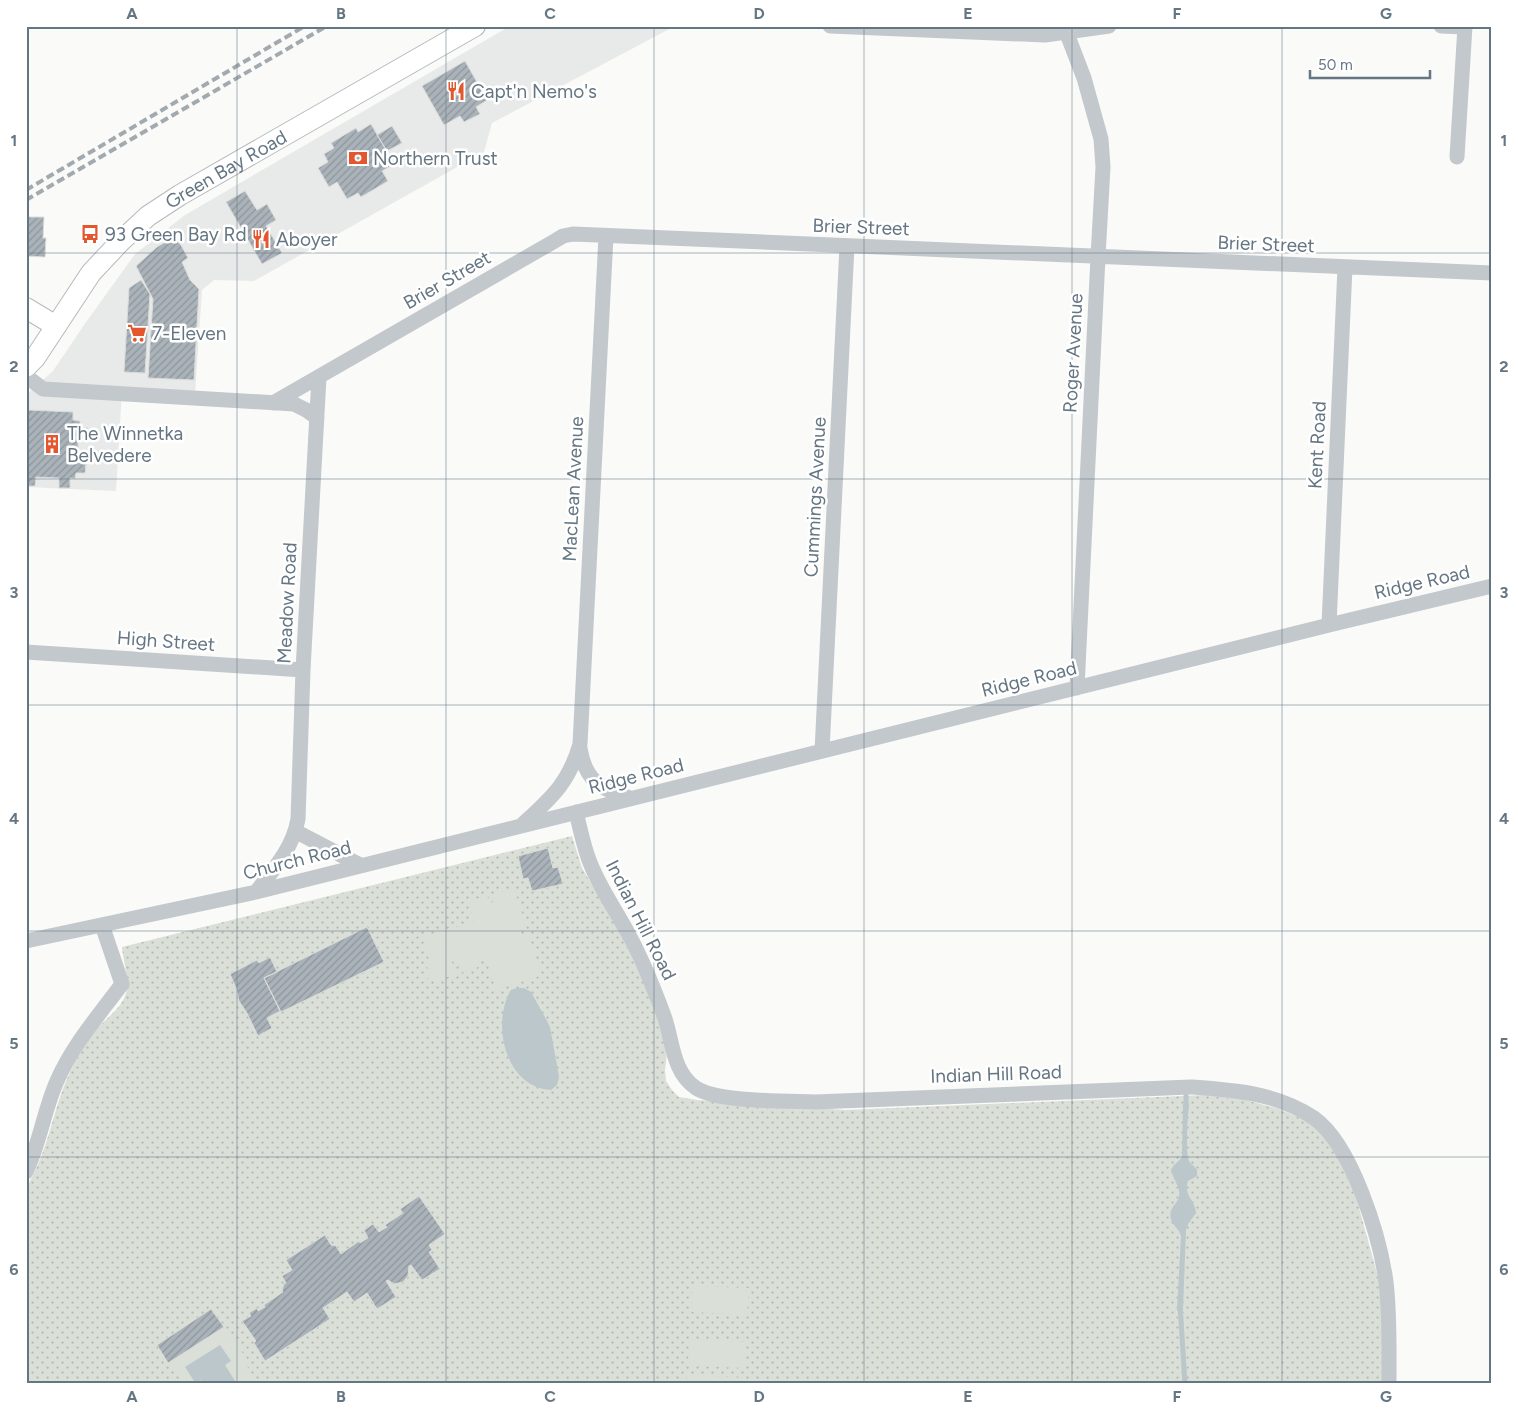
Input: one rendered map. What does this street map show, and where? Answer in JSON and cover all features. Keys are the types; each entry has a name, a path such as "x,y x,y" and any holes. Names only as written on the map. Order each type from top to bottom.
{"main road":[{"name":"Green Bay Road","path":"26,368 35,358 91,273 148,216 188,191 476,26"},
{"path":"26,308 56,326"}],"street":[{"path":"830,26 1045,35 1066,29 1109,26"},
{"path":"1441,26 1465,27 1457,157"},
{"name":"Roger Avenue","path":"1066,29 1084,78 1101,139 1103,167 1077,688"},
{"name":"Brier Street","path":"273,403 563,236 573,234 1492,273"},
{"name":"MacLean Avenue","path":"606,236 580,744 582,760 593,780 613,793 630,798"},
{"name":"Cummings Avenue","path":"822,751 847,246"},
{"name":"Kent Road","path":"1329,625 1344,268"},
{"path":"26,376 43,389 294,404 317,418"},
{"name":"Meadow Road","path":"256,892 284,856 296,831 298,819 303,670 319,377"},
{"name":"Ridge Road","path":"576,812 1492,586"},
{"name":"High Street","path":"26,652 303,670"},
{"name":"MacLean Avenue","path":"521,825 554,794 566,778 575,762 580,744"},
{"name":"Church Road","path":"26,941 256,892 576,812"},
{"name":"Indian Hill Road","path":"576,812 589,861 642,961 664,1015 679,1068 687,1080 697,1089 711,1094 770,1101 815,1102 1191,1087 1226,1089 1254,1094 1299,1110 1316,1119 1330,1134 1355,1175 1372,1223 1386,1281 1389,1318 1389,1384"},
{"path":"296,831 360,865"},
{"path":"26,1172 58,1079 78,1045 122,984 102,925"}],"shaded area":[{"path":"510,26 675,26 492,123 484,152 254,281 214,280 202,290 195,395 122,391 116,491 26,487 26,395 53,371 135,254 185,215"},
{"path":"572,836 582,868 620,932 653,1003 667,1052 666,1081 679,1097 697,1100 845,1110 1205,1095 1242,1099 1279,1109 1303,1119 1322,1133 1339,1158 1356,1197 1380,1284 1383,1384 26,1384 26,1188 41,1158 61,1094 74,1064 95,1032 118,1008 126,993 126,970 122,947"},
{"path":"514,888 527,929 521,931 522,935 528,934 542,975 496,990 485,956 478,959 481,966 461,973 455,954 450,956 456,974 435,981 433,976 425,979 424,974 429,972 425,961 429,960 422,937 445,930 446,935 446,931 474,921 468,902 487,895 490,903 497,901 495,894"},
{"path":"524,988 531,992 550,1027 559,1077 557,1085 551,1090 535,1086 523,1078 513,1066 506,1051 502,1019 505,1003 511,990"},
{"path":"1189,1103 1187,1150 1189,1161 1197,1170 1197,1176 1188,1181 1187,1190 1196,1213 1186,1230 1183,1309 1177,1311 1181,1236 1170,1215 1179,1197 1178,1187 1171,1170 1182,1157 1183,1104"},
{"path":"692,1286 749,1288 747,1315 691,1312"},
{"path":"224,1327 247,1359 244,1361 258,1384 183,1384 170,1362"},
{"path":"689,1339 746,1342 745,1368 688,1366"},
{"path":"220,1345 231,1361 225,1365 237,1384 203,1384 201,1380 196,1384 185,1367"},
{"path":"687,1375 745,1378 744,1384 687,1384"}],"building":[{"path":"465,61 487,100 476,107 480,114 464,122 460,116 444,125 422,86"},
{"name":"Northern Trust","path":"371,124 394,164 382,171 388,181 361,197 358,193 347,199 337,182 329,187 318,168 328,162 324,154 334,148 331,143 356,128 358,132"},
{"path":"392,126 402,143 387,151 377,135"},
{"name":"Aboyer","path":"245,191 257,210 267,204 276,220 266,226 282,253 262,264 226,202"},
{"path":"26,217 44,217 43,238 46,238 45,257 26,256"},
{"path":"176,236 188,258 182,262 190,280 199,289 194,380 148,378 153,299 136,266 157,247"},
{"name":"7-Eleven","path":"141,280 150,294 145,373 124,372 129,288"},
{"name":"The Winnetka Belvedere","path":"28,410 73,412 73,420 80,421 80,427 88,428 87,439 78,438 78,462 86,463 85,473 76,473 75,479 70,478 70,488 59,488 59,478 36,477 35,486 26,486 26,417"},
{"path":"548,848 553,868 558,867 563,884 532,891 528,878 523,879 518,856"},
{"path":"367,927 384,962 281,1012 264,978"},
{"path":"270,957 277,972 264,978 280,1011 267,1018 272,1028 258,1036 239,1001 230,974 257,960 259,963"},
{"path":"419,1196 445,1234 429,1245 432,1250 429,1252 440,1269 422,1280 411,1265 409,1266 408,1276 403,1282 394,1284 388,1280 386,1281 396,1297 377,1309 367,1293 354,1302 347,1292 323,1308 330,1319 265,1361 254,1343 256,1341 242,1321 251,1316 249,1313 257,1308 258,1311 265,1307 264,1305 283,1292 284,1284 286,1283 282,1276 292,1270 286,1260 325,1235 331,1245 336,1246 341,1254 359,1241 360,1243 368,1238 364,1230 373,1224 379,1232 387,1227 385,1225 403,1213 400,1209"},
{"path":"211,1309 224,1327 168,1363 157,1345"}],"waterway":[{"path":"1186,1096 1186,1109"},
{"path":"1180,1304 1185,1384"}],"railway":[{"path":"26,190 305,26"},
{"path":"26,200 327,26"}],"place":[{"name":"Capt'n Nemo's","path":"456,91"},
{"name":"Northern Trust","path":"358,158"},
{"name":"93 Green Bay Rd","path":"90,234"},
{"name":"Aboyer","path":"261,239"},
{"name":"7-Eleven","path":"137,333"},
{"name":"The Winnetka Belvedere","path":"52,444"}]}
